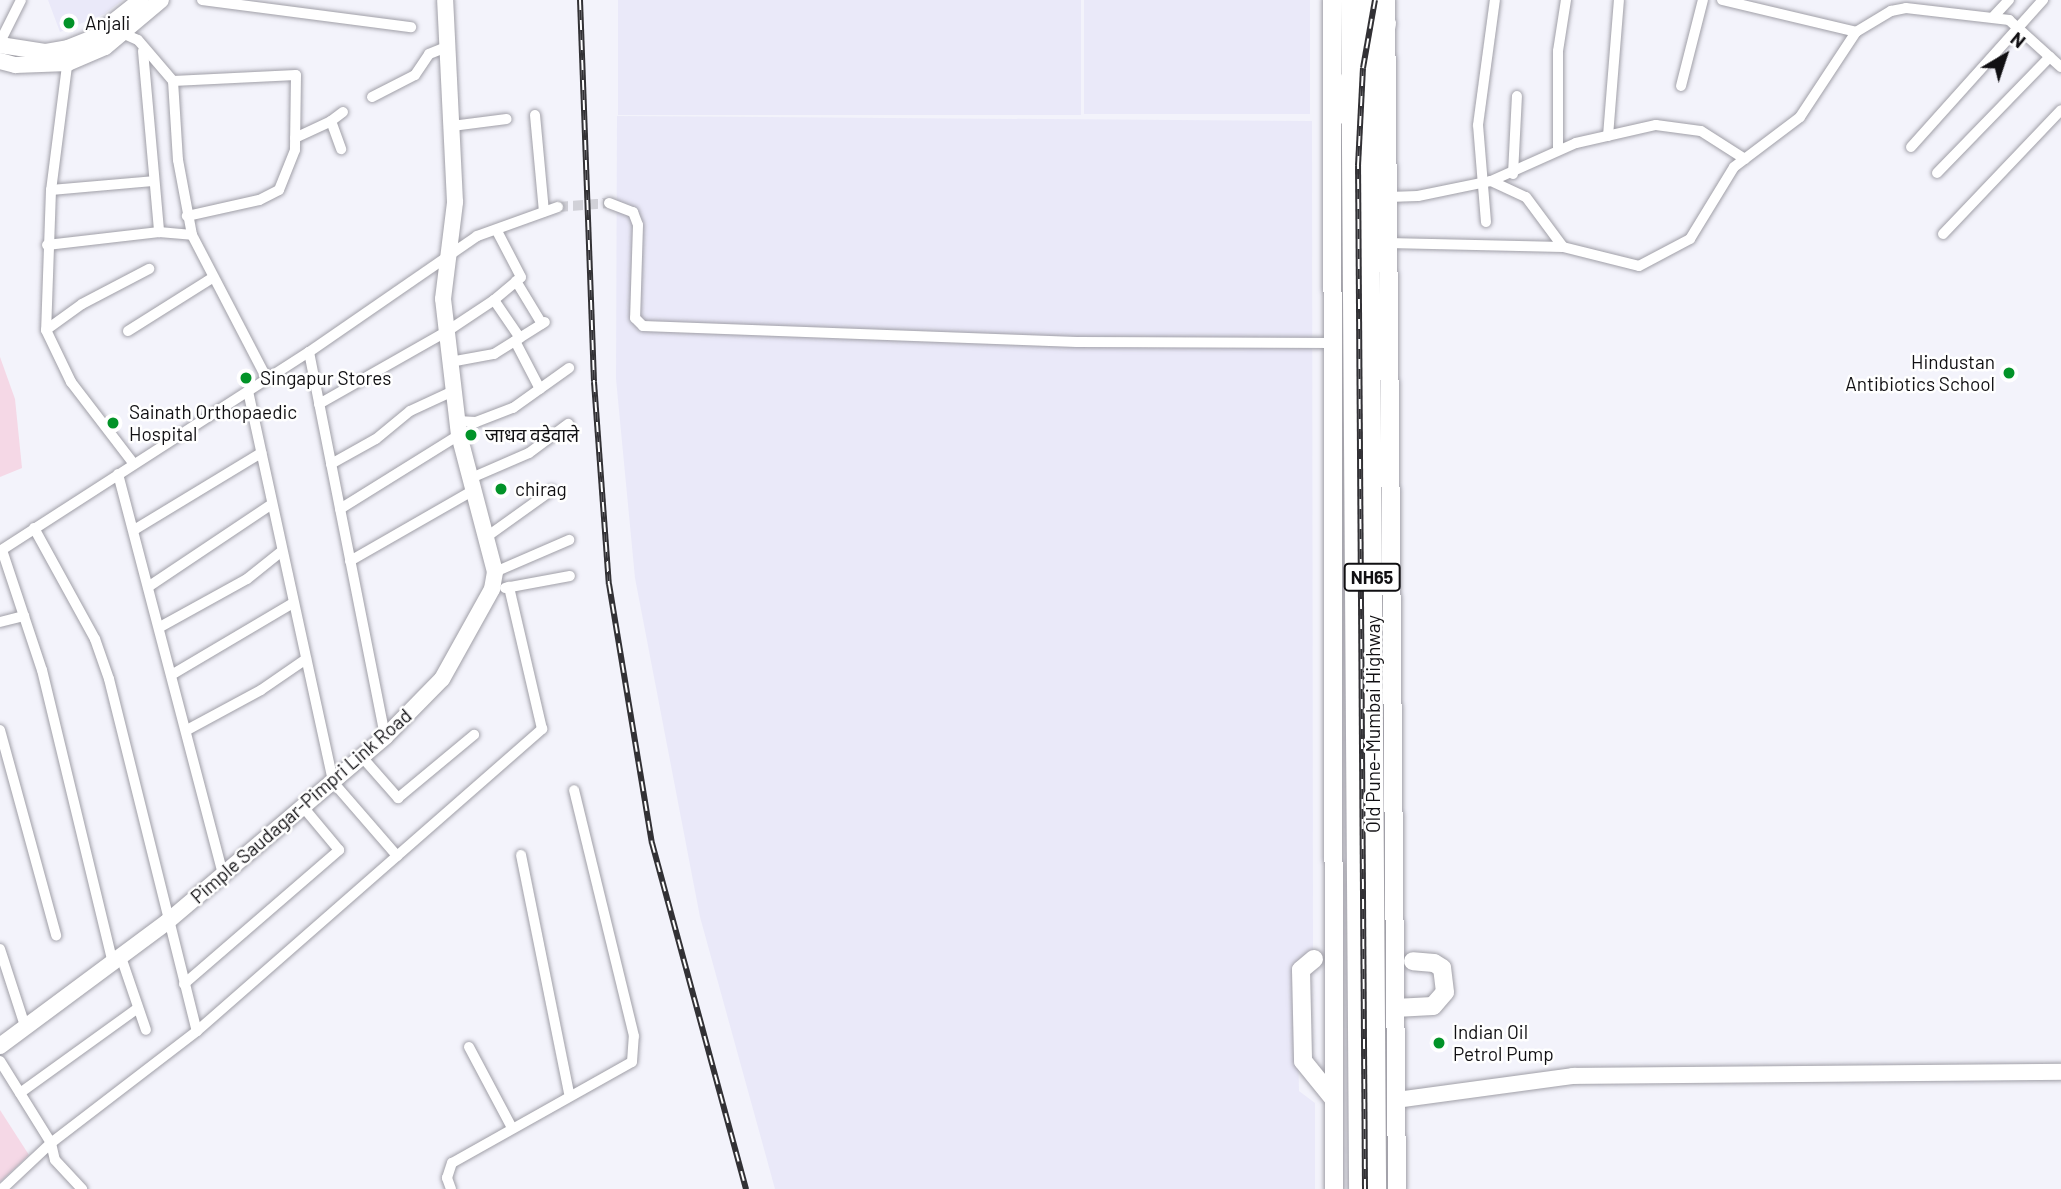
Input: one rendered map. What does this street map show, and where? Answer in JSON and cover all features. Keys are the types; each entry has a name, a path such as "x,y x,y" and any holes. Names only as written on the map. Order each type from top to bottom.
{"highway":[{"name":"NH65","path":"1350,0 1351,136"},
{"name":"NH65","path":"1367,0 1369,105"},
{"path":"1369,105 1386,23"},
{"path":"1332,77 1351,136"},
{"name":"Old Pune–Mumbai Highway","path":"1366,1049 1369,105"},
{"name":"Old Pune–Mumbai Highway","path":"1351,136 1366,1049"},
{"name":"NH65","path":"1358,1189 1366,1049"},
{"name":"NH65","path":"1366,1049 1376,1189"}],"main road":[{"path":"1332,0 1334,1189"},
{"path":"1386,0 1396,1189"},
{"path":"1314,959 1301,970 1303,1061 1333,1098"},
{"path":"1395,1008 1433,1006 1445,992 1442,968 1434,963 1413,961"}],"street":[{"path":"21,0 0,43 68,56 141,0"},
{"path":"0,61 15,65 106,47 160,0"},
{"path":"202,0 411,27"},
{"name":"Pimple Saudagar-Pimpri Link Road","path":"0,1045 167,922 386,737 442,679 492,589 495,572 458,428 443,299 455,202 445,0"},
{"path":"1486,222 1487,182 1478,125 1495,0"},
{"path":"1558,149 1558,51 1566,0"},
{"path":"1608,136 1619,0"},
{"path":"1681,86 1703,0"},
{"path":"1723,0 1856,32"},
{"path":"1994,16 2010,0"},
{"path":"1911,147 2043,0"},
{"path":"1388,243 1563,247 1639,266 1690,239 1723,179 1800,117 1856,32 1874,18 1906,8 1994,16 2018,28 2061,67"},
{"path":"122,33 138,40 143,51 159,232"},
{"path":"372,97 415,75 429,54 449,46"},
{"path":"143,51 160,62 173,81 187,216 192,234 212,278 267,379"},
{"path":"68,56 51,190 46,330 71,382 134,464"},
{"path":"1937,173 2050,57"},
{"path":"173,81 296,75 295,150 279,190 258,200 187,216"},
{"path":"1513,174 1517,96"},
{"path":"1943,234 2061,110"},
{"path":"295,138 331,121 343,111"},
{"path":"535,115 544,212"},
{"path":"452,126 507,119"},
{"path":"331,121 341,149"},
{"path":"1388,197 1487,182 1513,174 1558,149 1656,125 1684,126 1717,138 1745,159"},
{"path":"51,190 153,181"},
{"path":"1487,182 1526,197 1563,247"},
{"path":"609,203 633,212 638,225 635,318 643,326 1076,342 1332,344"},
{"path":"146,1030 117,960 42,670 1,550 309,352 449,259 477,236 558,207"},
{"path":"319,404 446,332 494,300 521,277 497,230"},
{"path":"47,245 159,232 192,234"},
{"path":"46,330 82,304 149,269"},
{"path":"128,331 212,278"},
{"path":"450,362 494,354 543,323 516,281"},
{"path":"494,300 517,339 540,389"},
{"path":"309,352 386,737"},
{"path":"340,509 458,428 486,420 540,389 569,368"},
{"path":"248,391 334,782 397,856"},
{"path":"331,464 376,439 410,411 453,391"},
{"path":"351,561 471,485 529,453 568,424"},
{"path":"134,530 261,453"},
{"path":"118,474 173,674 223,875"},
{"path":"485,538 552,490"},
{"path":"148,587 272,504"},
{"path":"34,528 95,639 109,679 167,922 197,1031"},
{"path":"495,572 569,540"},
{"path":"160,626 247,579 282,551"},
{"path":"492,589 570,576"},
{"path":"2,1189 51,1143 197,1031 542,729 509,587"},
{"path":"173,674 293,603"},
{"path":"0,622 24,616"},
{"path":"187,730 261,690 306,659"},
{"path":"0,730 56,935"},
{"path":"362,757 398,798 474,735"},
{"path":"451,1189 447,1178 452,1163 569,1093 628,1066 635,1046 574,790"},
{"path":"184,984 339,850 303,807"},
{"path":"521,855 569,1093"},
{"path":"0,949 25,1026"},
{"path":"20,1093 138,1008"},
{"path":"469,1047 512,1128"},
{"path":"0,1061 51,1143 55,1160 82,1189"},
{"path":"1396,1100 1573,1076 2061,1072"}],"shaded area":[{"name":"Anjali","path":"48,0 123,0 104,14 60,32"},
{"path":"618,0 1081,0 1081,115 618,115"},
{"path":"1084,0 1310,0 1310,114 1084,114"},
{"path":"617,116 1312,121 1313,954 1304,955 1296,966 1299,1091 1315,1103 1315,1189 775,1189 700,917 635,578 616,379"},
{"path":"0,357 15,399 22,468 0,477"},
{"path":"0,1110 29,1155 0,1182"}],"tunnel":[{"path":"558,207 609,203"}],"railway":[{"path":"580,0 594,382 609,584 652,843 746,1189"},
{"path":"1365,1189 1358,166 1363,68 1375,0"}],"place":[{"name":"Anjali","path":"69,23"},
{"name":"Hindustan Antibiotics School","path":"2009,373"},
{"name":"Singapur Stores","path":"246,378"},
{"name":"Sainath Orthopaedic Hospital","path":"113,423"},
{"name":"जाधव वडेवाले","path":"471,435"},
{"name":"chirag","path":"501,489"},
{"name":"Indian Oil Petrol Pump","path":"1439,1043"}]}
